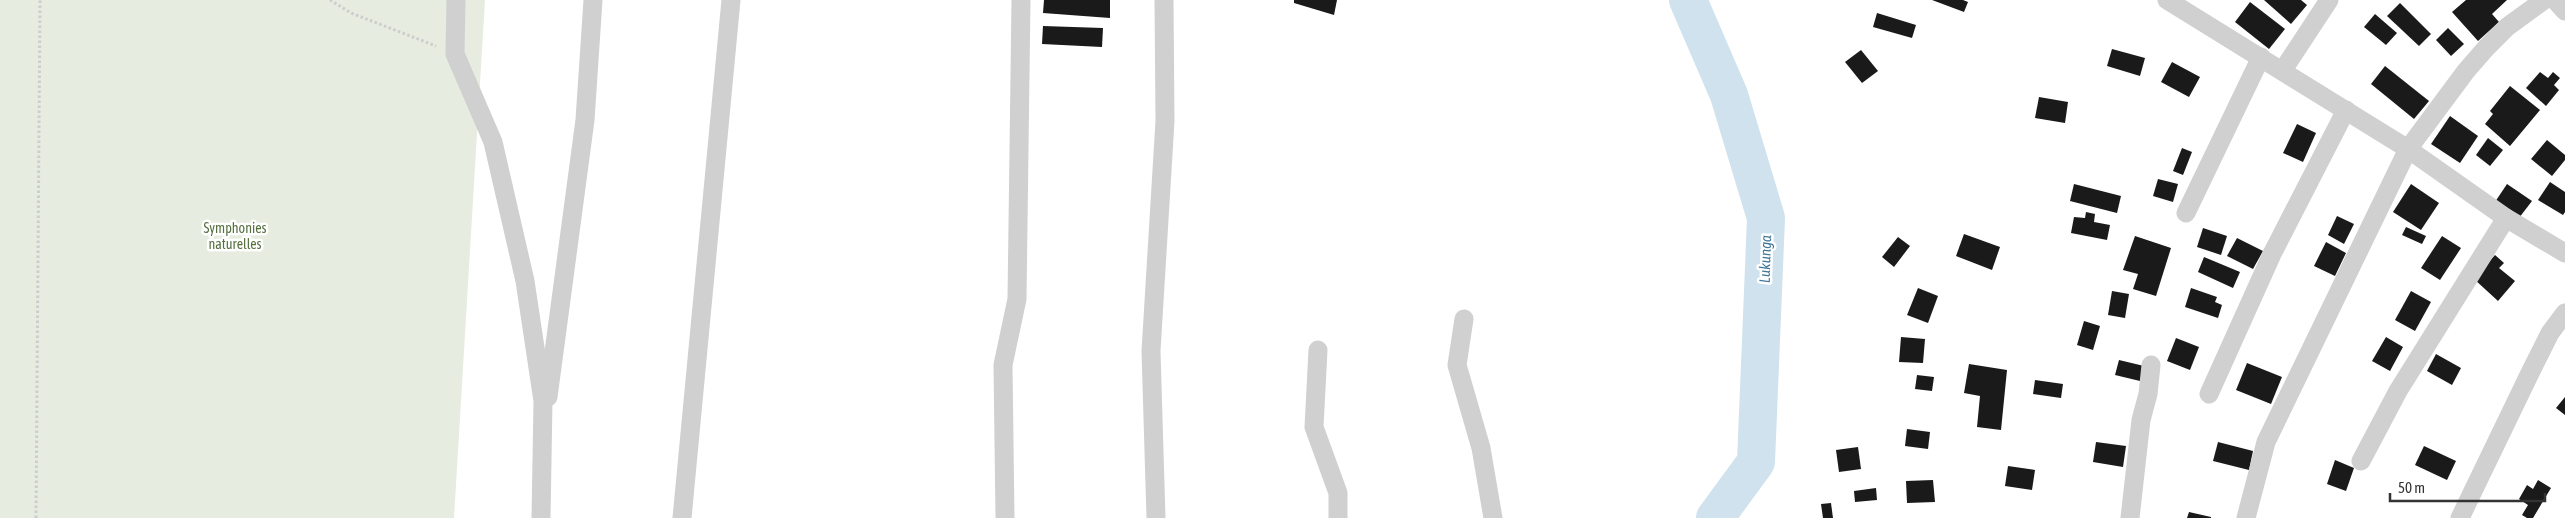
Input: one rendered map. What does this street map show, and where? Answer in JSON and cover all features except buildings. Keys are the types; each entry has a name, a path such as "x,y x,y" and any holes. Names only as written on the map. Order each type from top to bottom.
{"street":[{"path":"456,0 456,54 493,142 522,272 542,401 541,518"},
{"path":"542,445 585,120 593,0"},
{"path":"682,518 731,0"},
{"path":"1005,518 1006,428 1003,365 1017,298 1021,0"},
{"path":"1156,518 1150,351 1165,121 1164,0"},
{"path":"2167,0 2408,149 2506,218 2565,253"},
{"path":"2283,70 2330,0"},
{"path":"2246,518 2266,442 2408,149 2466,71 2486,48 2507,27 2544,0"},
{"path":"2555,0 2565,11"},
{"path":"2186,213 2261,57"},
{"path":"2209,394 2272,254 2346,110"},
{"path":"2361,461 2398,391 2506,218"},
{"path":"2460,518 2550,333 2565,313"},
{"path":"1464,319 1457,365 1481,448 1493,518"},
{"path":"1318,350 1314,427 1338,493 1338,518"},
{"path":"2130,518 2141,420 2148,394 2151,365"}],"path":[{"path":"36,518 40,0"},
{"path":"330,0 351,13 456,54"}],"green space":[{"name":"Symphonies naturelles","path":"0,0 485,0 454,518 0,518"}],"waterway":[{"name":"Lukunga","path":"1688,0 1729,95 1766,218 1756,462 1715,518"}]}
